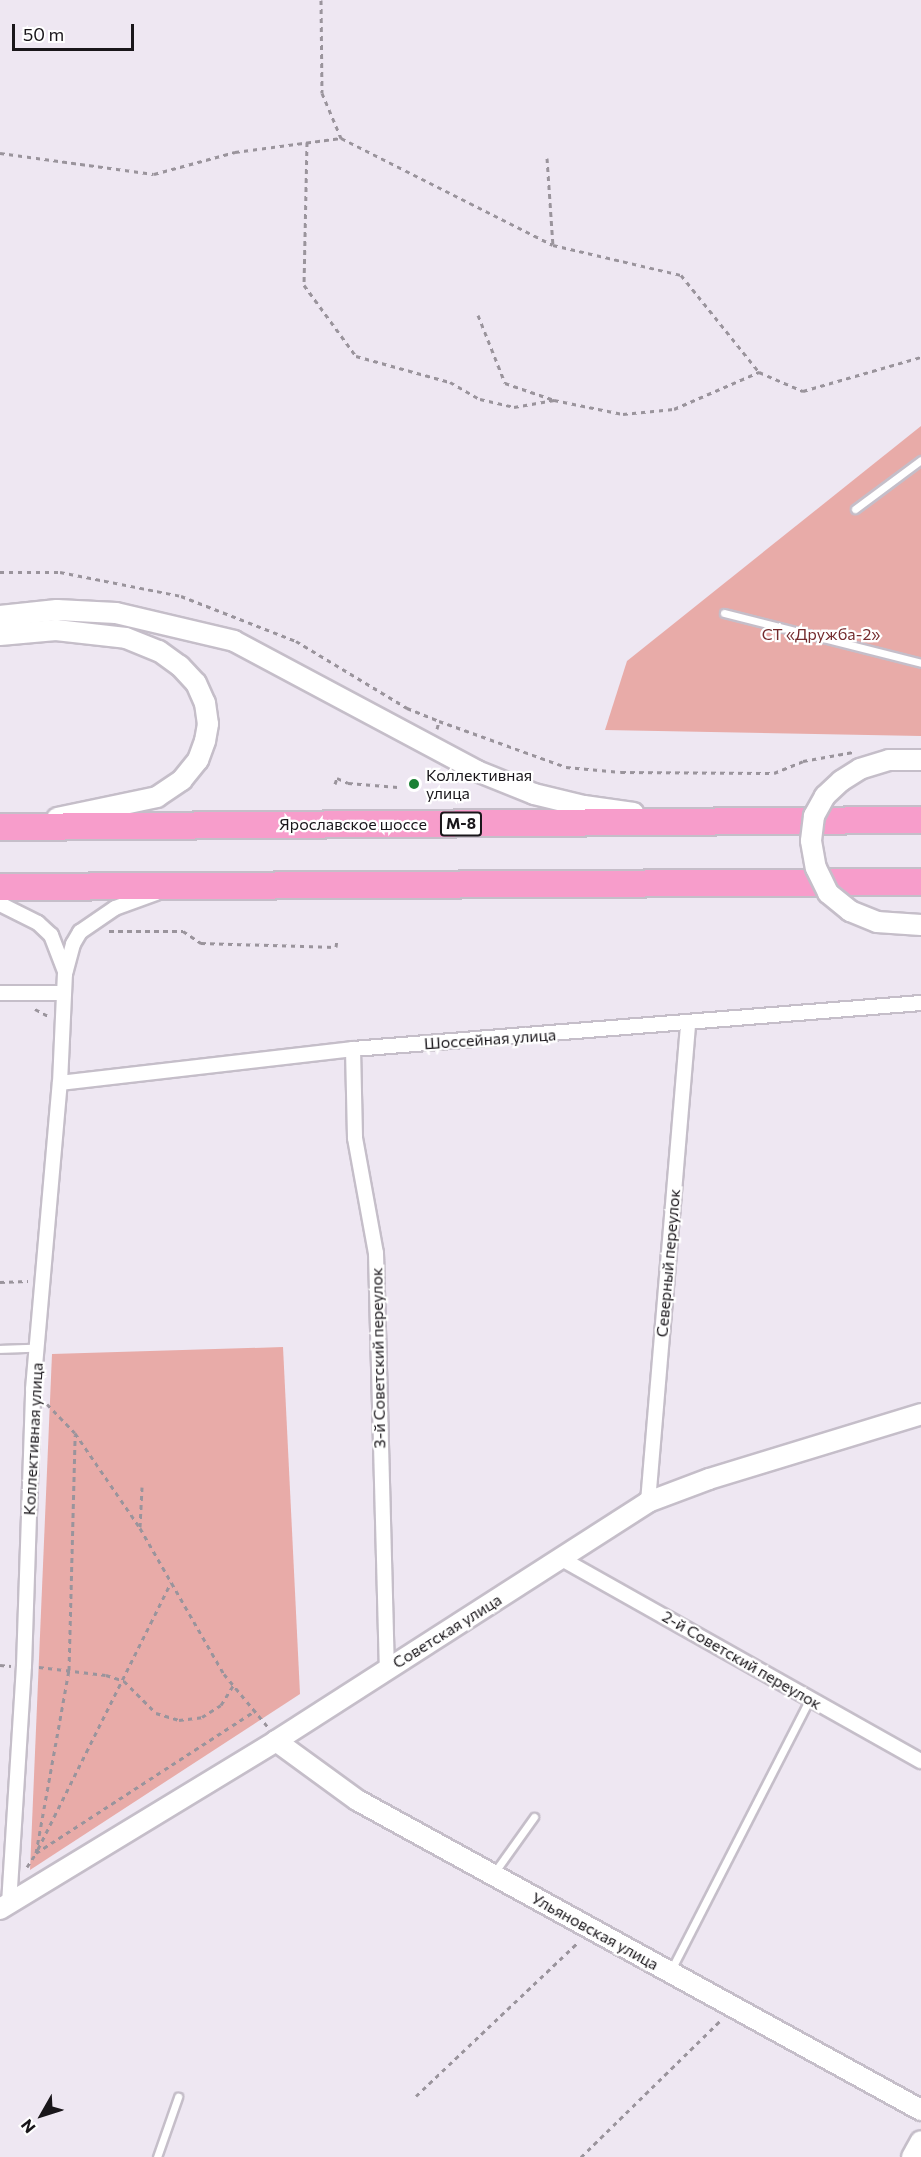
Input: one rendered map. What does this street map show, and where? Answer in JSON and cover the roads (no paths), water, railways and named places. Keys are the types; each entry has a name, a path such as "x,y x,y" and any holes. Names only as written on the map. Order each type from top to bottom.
{"highway":[{"name":"Ярославское шоссе","path":"4,827 921,820"},
{"path":"0,886 921,882"}],"street":[{"path":"0,616 57,610 116,613 203,632 244,646 477,771 534,794 584,806 709,822"},
{"path":"0,635 56,630 88,632 126,638 159,651 196,683 208,724 198,760 182,780 158,797 4,827"},
{"path":"921,760 889,760 860,769 841,781 825,796 814,816 811,841 816,867 828,893 850,911 878,922 921,925"},
{"name":"Коллективная улица","path":"7,1901 24,1666 33,1389 60,1083 65,974 73,944 92,922 115,908 175,886"},
{"name":"Коллективная улица","path":"0,904 38,923 51,935 65,974"},
{"path":"0,993 64,993"},
{"name":"Шоссейная улица","path":"60,1083 353,1048 688,1024 921,1003"},
{"name":"Северный переулок","path":"648,1502 688,1024"},
{"name":"3-й Советский переулок","path":"353,1048 355,1138 376,1253 387,1669"},
{"name":"Советская улица","path":"7,1901 276,1741 648,1502 709,1479 921,1414"},
{"name":"2-й Советский переулок","path":"562,1558 921,1761"},
{"name":"Ульяновская улица","path":"276,1741 348,1794 921,2110"},
{"path":"912,2157 921,2141"}],"lane":[{"path":"855,509 921,460"},
{"path":"723,613 921,663"},
{"path":"0,1349 38,1348"},
{"path":"670,1972 810,1698"},
{"path":"494,1873 534,1817"},
{"path":"157,2157 178,2097"}],"place":[{"name":"Коллективная улица","path":"414,784"}],"park label":[{"name":"СТ «Дружба-2»","path":"821,634"}]}
